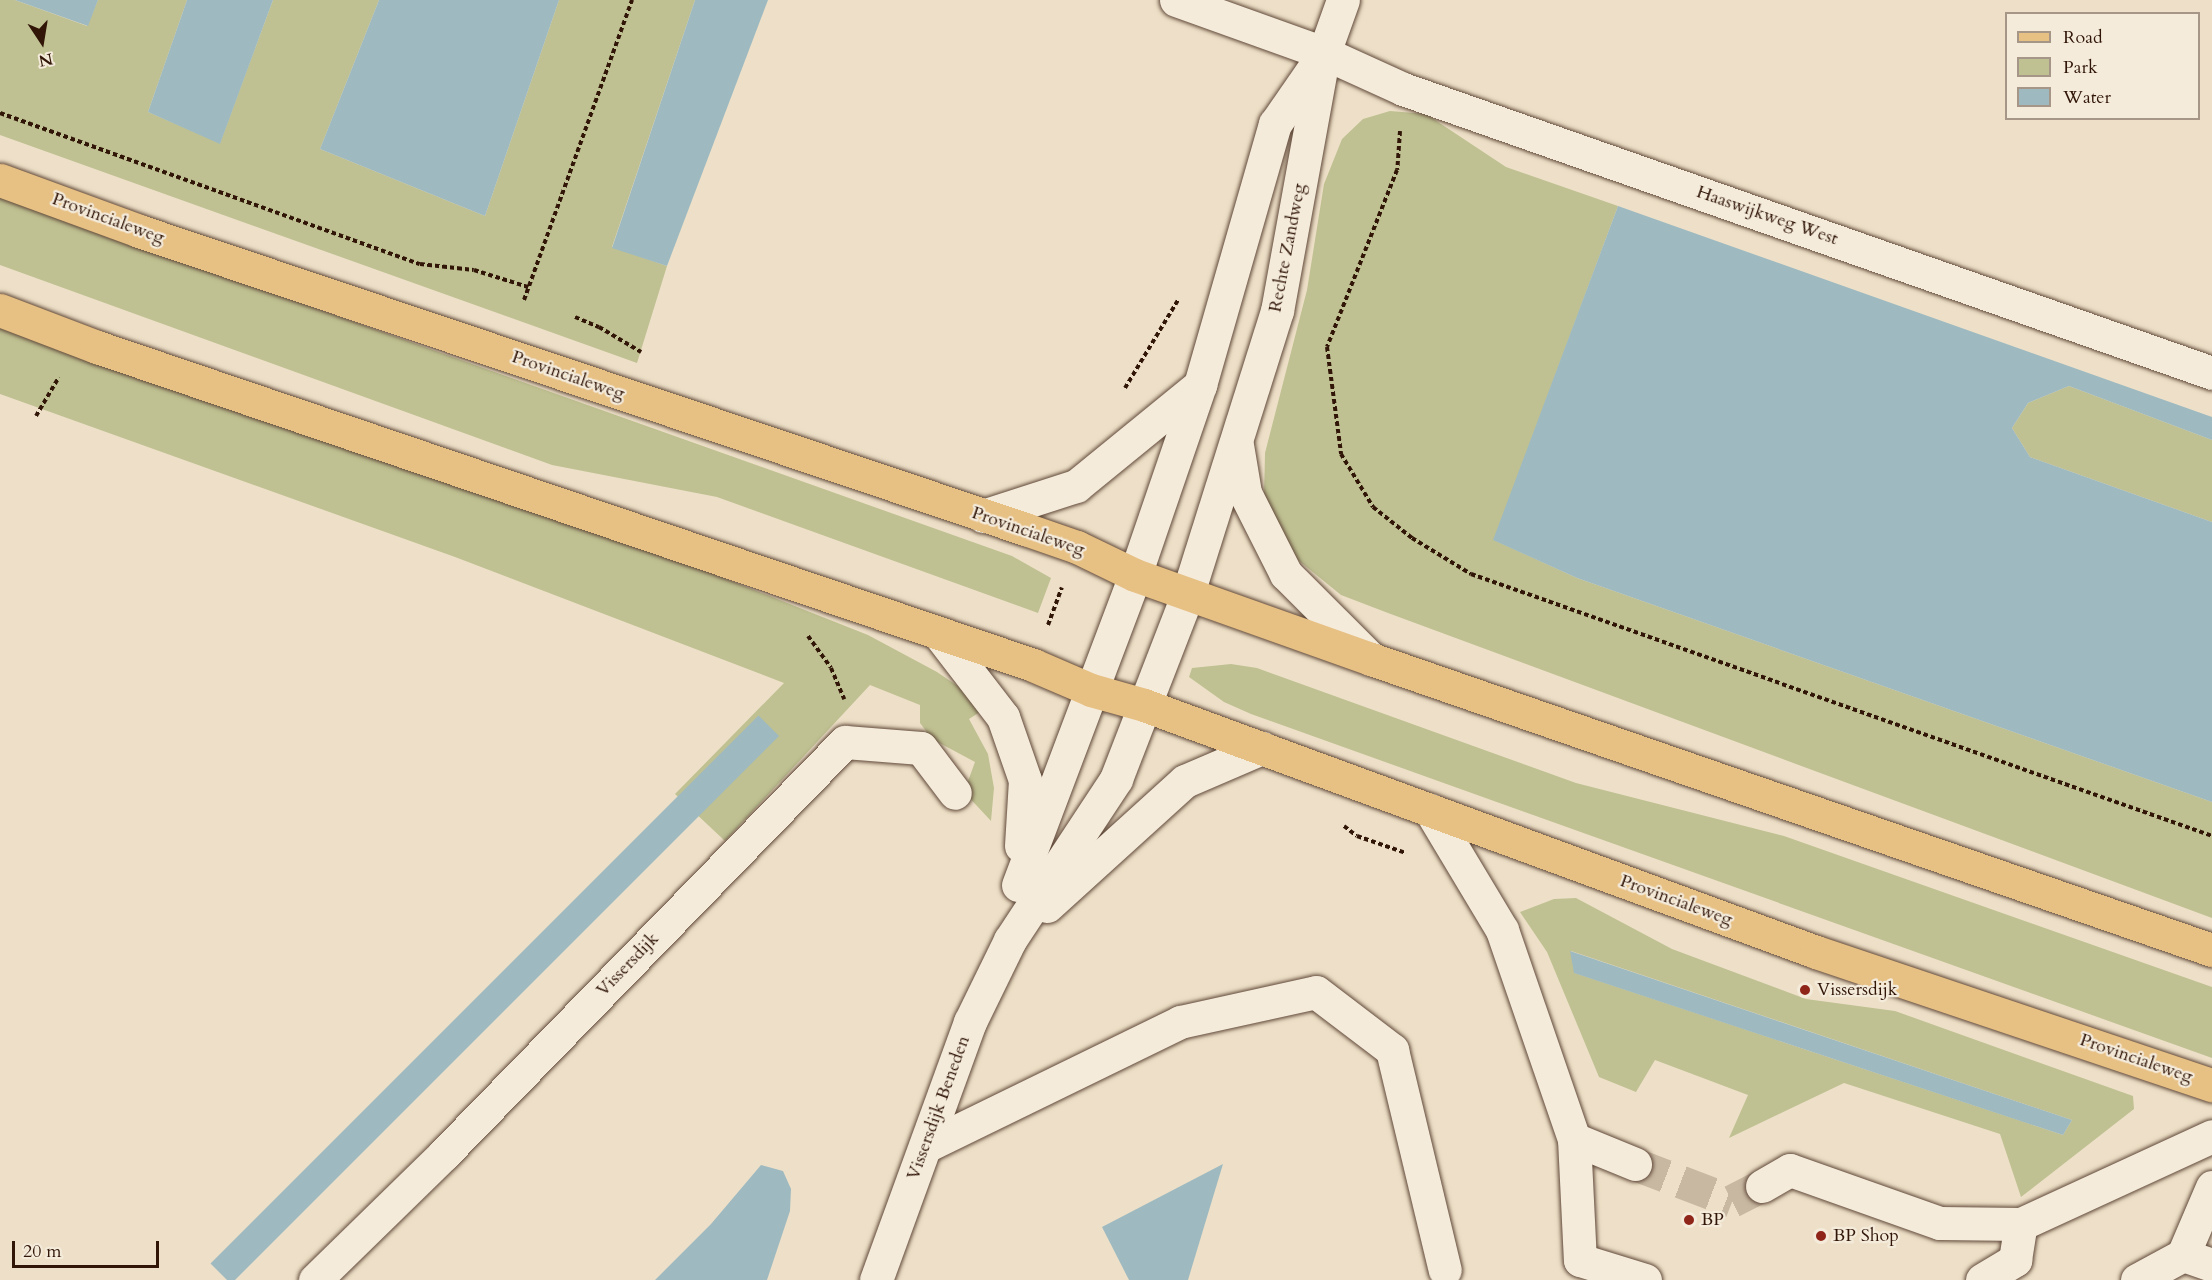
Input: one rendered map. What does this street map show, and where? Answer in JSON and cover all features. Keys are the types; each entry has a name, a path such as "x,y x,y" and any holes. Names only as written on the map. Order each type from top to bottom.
{"main road":[{"name":"Provincialeweg","path":"0,180 139,231 1077,547 1135,575 1371,659 2212,950"},
{"name":"Provincialeweg","path":"0,310 108,351 939,634 1091,690 1144,705 1816,952 2212,1085"}],"street":[{"name":"Haaswijkweg West","path":"1176,0 1324,53 1403,89 2212,373"},
{"name":"Rechte Zandweg","path":"1188,593 1277,311 1324,53 1343,0"},
{"name":"Rechte Zandweg","path":"1135,575 1200,385 1275,124 1324,53"},
{"path":"983,516 1076,486 1200,385"},
{"name":"Rechte Zandweg","path":"1236,438 1245,493 1286,574 1371,659"},
{"path":"1091,690 1135,575"},
{"path":"1144,705 1188,593"},
{"name":"Vissersdijk Beneden","path":"939,634 1003,717 1025,780 1018,885 1010,940"},
{"name":"Vissersdijk Beneden","path":"1018,885 1074,729 1091,690"},
{"name":"Vissersdijk Beneden","path":"876,1280 970,1022 1010,940 1116,779 1144,705"},
{"name":"Vissersdijk","path":"315,1280 444,1154 845,742 921,748 955,793"},
{"name":"Vissersdijk Beneden","path":"1010,940 1185,781 1262,748"},
{"path":"1430,810 1502,930 1574,1140 1580,1260 1645,1280"},
{"path":"926,1146 1180,1022 1316,992 1392,1050 1444,1270"},
{"path":"1762,1186 1790,1170 1940,1223 2021,1224 2212,1136"},
{"path":"1574,1140 1635,1164"},
{"path":"2137,1280 2198,1260 2212,1187"},
{"path":"1982,1280 2015,1260 2021,1224"}],"path":[{"path":"524,300 632,0"},
{"path":"1403,89 1397,170 1327,347 1341,454 1373,507 1412,538 1472,574 2212,837"},
{"path":"0,113 420,264 474,270 528,287"},
{"path":"1119,398 1179,297"},
{"path":"575,317 599,327 648,356"}],"green space":[{"path":"0,0 15,0 87,26 98,0 187,0 148,112 220,143 273,0 379,0 320,149 485,216 559,0 695,0 612,247 667,266 637,363 0,135"},
{"path":"1390,111 1426,114 1506,167 1618,206 1494,540 1577,578 2212,802 2212,918 1341,595 1298,560 1278,535 1264,498 1265,453 1307,290 1324,184 1342,139 1363,119"},
{"path":"0,196 1012,556 1051,578 1038,613 717,497 552,465 0,265"},
{"path":"0,315 539,505 868,635 937,672 962,689 983,710 969,719 988,754 994,788 991,821 964,792 975,762 932,739 920,723 920,705 870,685 725,841 675,794 784,683 455,557 0,394"},
{"path":"2069,386 2212,440 2212,522 2030,457 2012,428 2028,403"},
{"path":"1231,664 1257,668 1576,783 1784,836 2212,987 2212,1058 1251,714 1224,702 1189,677 1192,668"},
{"path":"1576,898 1672,949 1806,999 1895,1011 2133,1096 2134,1109 2021,1197 2000,1134 1844,1083 1729,1138 1748,1095 1655,1060 1636,1092 1599,1077 1547,952 1520,912 1554,899","holes":["1571,951 2072,1120 2063,1135 1575,973"]}],"water":[{"path":"15,0 98,0 88,26"},
{"path":"187,0 273,0 220,144 148,112"},
{"path":"379,0 559,0 485,216 320,149"},
{"path":"695,0 768,0 667,266 612,248"},
{"path":"1618,206 2212,417 2212,440 2069,386 2028,403 2012,428 2030,457 2212,522 2212,802 1577,578 1493,540"},
{"path":"758,715 779,736 235,1280 227,1280 210,1264"},
{"path":"1570,951 2072,1120 2063,1135 1574,973"},
{"path":"1223,1164 1188,1280 1129,1280 1102,1227"},
{"path":"761,1165 783,1171 791,1189 790,1211 767,1280 655,1280 711,1224"}],"tunnel":[{"path":"1635,1164 1732,1201 1762,1186"}],"place":[{"name":"Vissersdijk","path":"1805,990"},
{"name":"BP","path":"1689,1220"},
{"name":"BP Shop","path":"1821,1236"}]}
